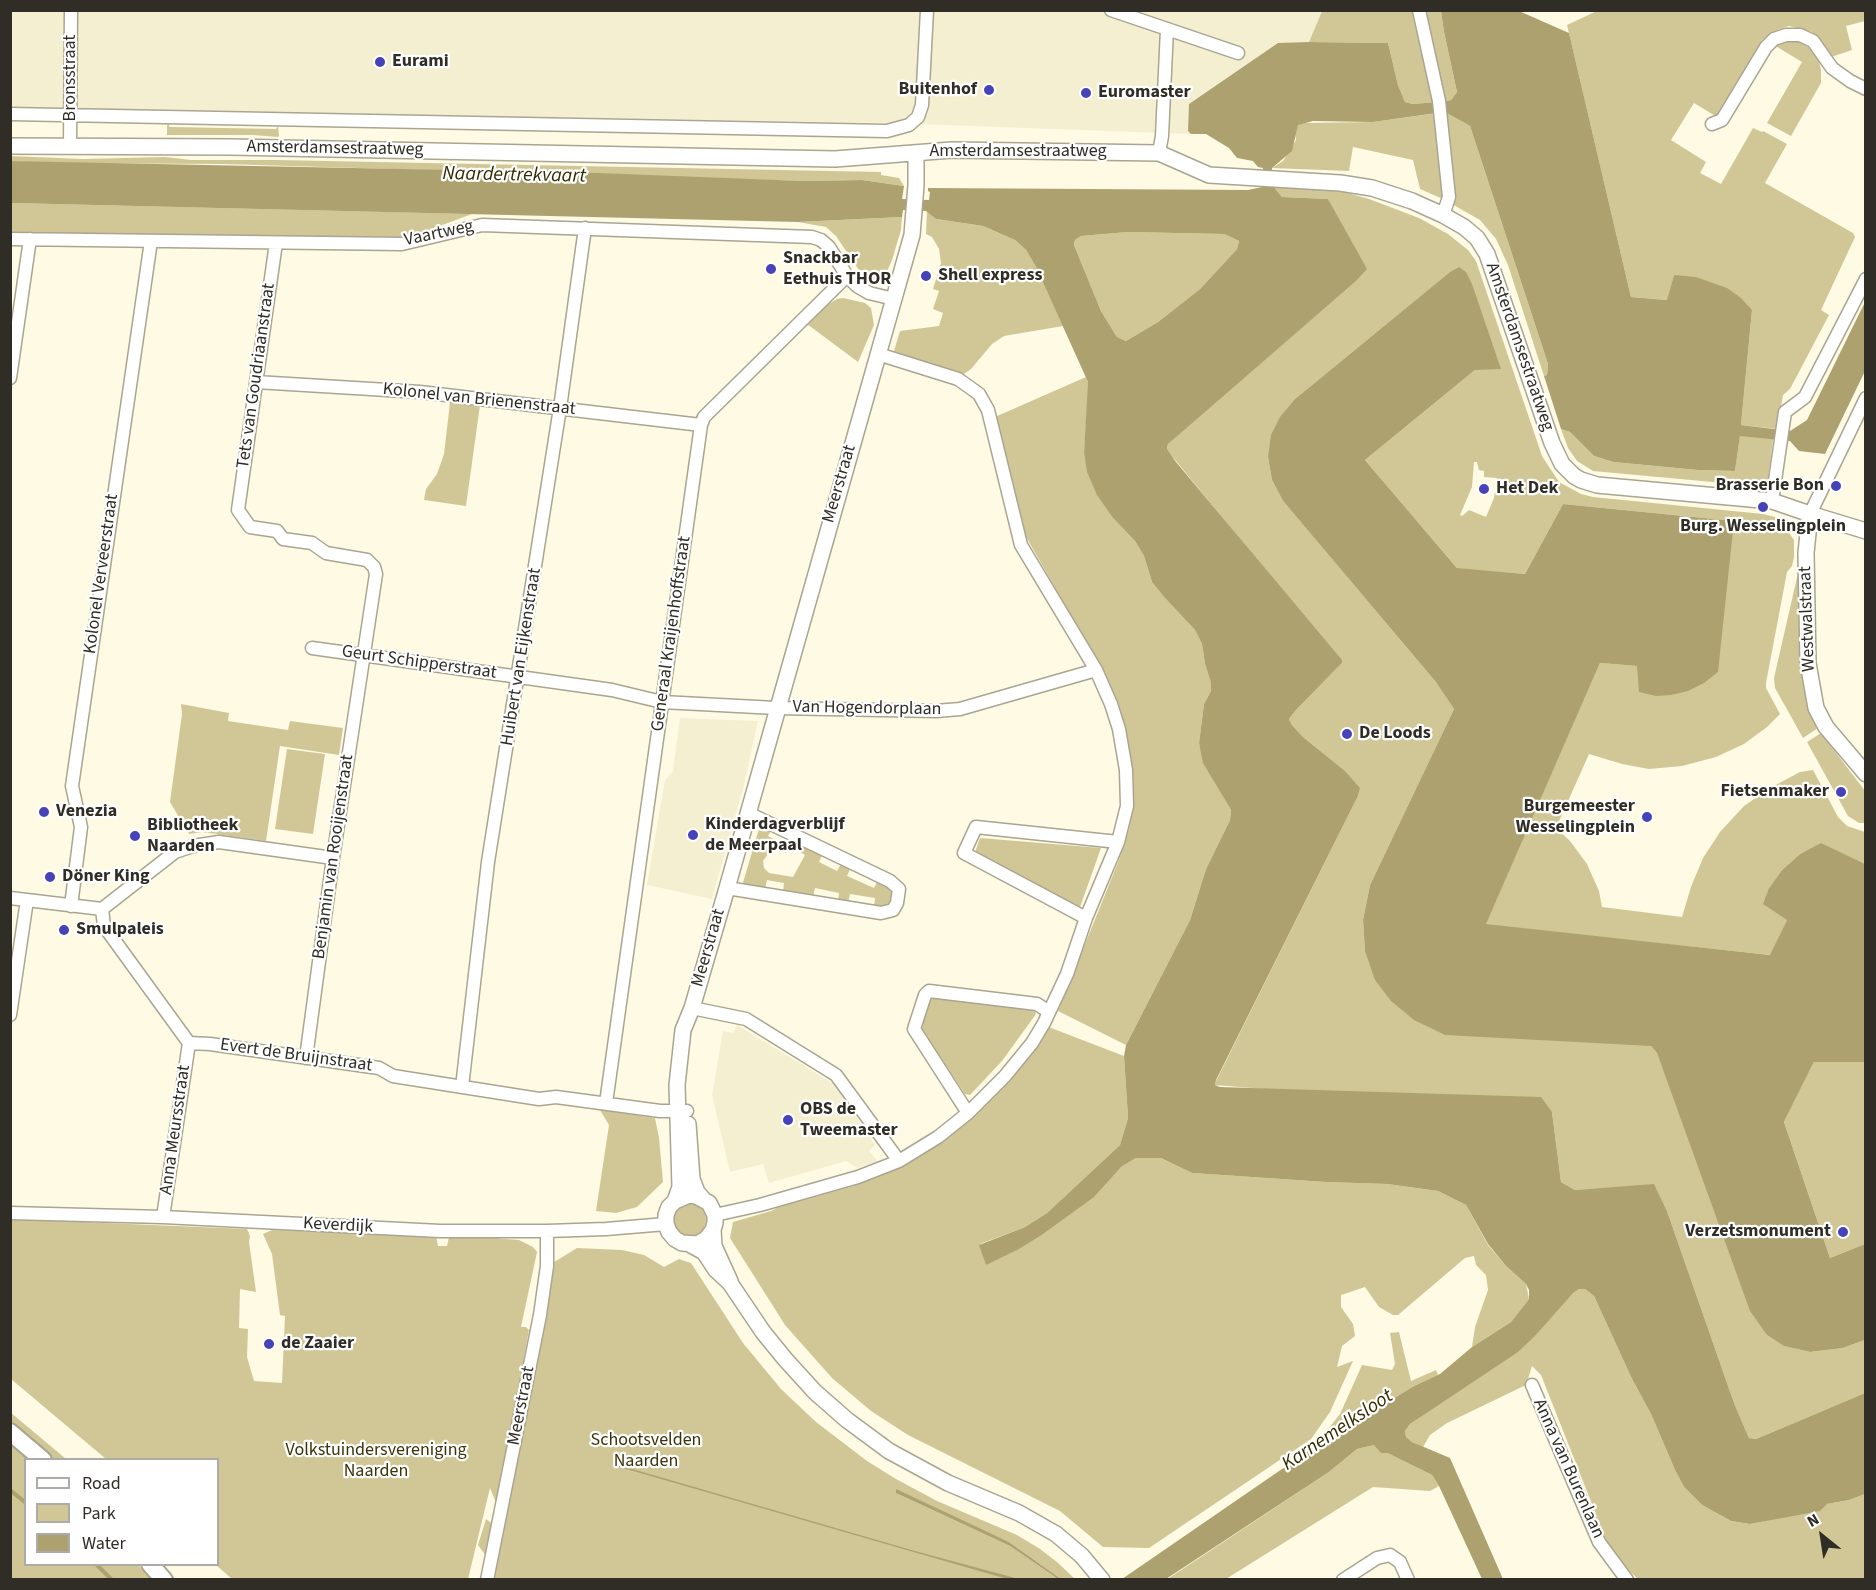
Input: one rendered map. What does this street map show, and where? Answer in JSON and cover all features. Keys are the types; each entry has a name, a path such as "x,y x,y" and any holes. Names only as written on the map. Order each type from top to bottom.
{"main road":[{"path":"10,1432 41,1458"},
{"path":"152,1566 164,1580"}],"street":[{"name":"Bronsstraat","path":"70,146 71,10"},
{"name":"Amsterdamsestraatweg","path":"10,114 896,130 909,125 918,117 922,105 927,10"},
{"path":"1111,10 1238,53"},
{"path":"1419,10 1439,101 1449,197 1443,215"},
{"path":"1159,153 1162,136 1167,28"},
{"path":"1712,124 1722,120 1766,47 1774,39 1786,35 1800,35 1813,41 1832,68 1866,89"},
{"name":"Amsterdamsestraatweg","path":"10,146 231,147 835,159 952,150 1159,153 1209,175 1268,177 1362,186 1412,201 1443,215 1471,233 1487,254 1552,443 1567,470 1581,480 1598,485 1772,501"},
{"name":"Meerstraat","path":"675,1201 679,1193 692,1008 894,299 914,222 916,153"},
{"name":"Vaartweg","path":"10,239 402,244 482,225 812,237 821,240 829,247 848,276"},
{"name":"Huibert van Eijkenstraat","path":"462,1087 487,871 560,408 585,228"},
{"path":"10,378 30,239"},
{"name":"Kolonel Verveerstraat","path":"71,906 81,827 72,786 151,241"},
{"name":"Tets van Goudriaanstraat","path":"238,510 276,243"},
{"path":"700,425 704,417 848,276 856,286 894,299"},
{"path":"1866,279 1805,397 1785,412 1772,501 1866,531"},
{"path":"691,1245 702,1242 714,1223 760,1205 858,1177 899,1161 938,1137 968,1113 1005,1076 1044,1023 1067,974 1086,918 1118,842 1127,806 1126,770 1119,729 1111,704 1096,670 1021,545 988,410 979,394 958,379 878,354"},
{"name":"Kolonel van Brienenstraat","path":"256,382 420,392 700,425"},
{"path":"1810,514 1866,398"},
{"name":"Generaal Kraijenhoffstraat","path":"606,1103 700,425"},
{"name":"Benjamin van Rooijenstraat","path":"238,510 250,527 277,531 283,539 312,543 326,553 367,560 374,567 376,574 333,858 306,1058"},
{"name":"Westwalstraat","path":"1810,514 1806,554 1808,663 1816,708 1826,727 1866,774"},
{"name":"Geurt Schipperstraat","path":"312,648 612,690 662,702 776,708"},
{"name":"Van Hogendorplaan","path":"776,708 944,711 1096,670"},
{"name":"Meerstraat","path":"727,888 880,913 892,910 897,903 898,889 890,881 748,813"},
{"path":"1086,918 964,853 976,827 1118,842"},
{"path":"10,898 102,909 175,852 193,846 219,842 333,858"},
{"path":"10,1015 27,900"},
{"path":"102,909 104,926 189,1042"},
{"path":"968,1113 914,1029 929,991 1037,1004 1049,1012"},
{"path":"692,1008 746,1019 836,1075 899,1161"},
{"name":"Evert de Bruijnstraat","path":"189,1042 379,1068 393,1076 538,1099 556,1097 665,1111 683,1111"},
{"name":"Anna Meursstraat","path":"163,1217 189,1042"},
{"name":"Meerstraat","path":"683,1111 692,1179 697,1192 703,1199"},
{"path":"730,1283 724,1264 714,1246 714,1223 709,1203 689,1195 675,1201 666,1215 669,1232 675,1239 704,1252 716,1270 730,1283 763,1332 815,1392 847,1420 889,1450 948,1483 1019,1513 1056,1534 1082,1556 1102,1580"},
{"name":"Keverdijk","path":"10,1213 163,1217 440,1231 547,1231 666,1224"},
{"name":"Meerstraat","path":"487,1580 540,1315 547,1266 547,1231"},
{"name":"Anna van Burenlaan","path":"1532,1385 1599,1542 1627,1580"},
{"path":"1343,1580 1377,1558 1390,1555 1400,1562 1408,1580"}],"shaded area":[{"path":"11,11 1322,11 1309,42 1189,104 1188,131 1191,134 888,123 11,108"},
{"name":"Kinderdagverblijf de Meerpaal","path":"680,718 758,721 744,785 712,899 647,885 665,780 673,771"},
{"name":"OBS de Tweemaster","path":"737,1025 834,1084 875,1145 869,1151 878,1161 857,1168 846,1161 769,1183 763,1164 730,1172 712,1095 723,1031 733,1033"}],"green space":[{"path":"1599,10 1865,11 1865,21 1846,26 1852,50 1831,57 1812,32 1789,26 1775,31 1762,40 1717,117 1694,103 1671,140 1706,162 1700,173 1721,184 1753,128 1763,131 1787,144 1765,183 1853,233 1855,237 1821,310 1829,315 1790,389 1783,395 1777,429 1741,425 1752,310 1674,275 1668,300 1631,297 1567,25"},
{"path":"1322,11 1415,11 1436,102 1413,104 1405,102 1398,85 1388,43 1309,42"},
{"path":"1424,11 1441,11 1457,92 1451,100 1442,102"},
{"path":"1787,41 1800,42 1811,49 1819,61 1821,70 1821,83 1791,136 1767,123 1802,62 1774,45"},
{"path":"1445,112 1470,126 1548,364 1547,375 1544,376 1508,265 1496,239 1480,220 1420,189 1413,160 1353,147 1349,171 1272,168 1283,161 1296,140 1295,130 1303,123 1373,122"},
{"path":"169,124 169,127 276,129 278,126 279,136 167,135"},
{"path":"10,156 83,159 165,157 191,160 881,172 881,175 899,178 904,186 862,180 803,181 222,164 48,163 11,161"},
{"path":"1272,185 1344,192 1369,199 1419,218 1448,234 1468,250 1476,261 1542,456 1559,482 1581,494 1593,497 1763,514 1775,517 1794,540 1794,557 1792,566 1787,572 1766,683 1766,688 1780,714 1744,744 1716,757 1682,766 1649,769 1589,754 1556,828 1570,841 1587,864 1599,891 1602,907 1682,917 1703,858 1720,832 1744,806 1770,788 1800,772 1813,770 1838,817 1847,826 1865,832 1865,864 1821,844 1800,854 1782,870 1769,888 1787,920 1771,955 1485,925 1600,663 1637,666 1734,521 1563,504 1525,574 1458,569 1365,460 1475,370 1459,267 1451,271 1295,399 1268,457 1272,480 1283,501 1435,681 1454,709 1370,885 1363,920 1365,951 1651,1046 1657,1053 1767,1335 1785,1346 1810,1352 1843,1348 1865,1340 1865,1393 1756,1439 1749,1438 1734,1403 1667,1211 1654,1185 1575,1190 1561,1182 1552,1112 1215,1085 1357,798 1344,770 1303,737 1289,719 1342,663 1167,450 1168,444 1184,429 1355,282 1328,199 1282,197","holes":["1474,462 1477,462 1479,470 1484,471 1484,477 1497,478 1494,498 1486,517 1469,510 1462,516 1460,515 1472,487"]},
{"path":"11,203 472,214 426,231 399,237 11,233"},
{"path":"927,211 936,219 983,226 1015,240 1026,250 1036,267 1063,326 1004,336 992,344 964,374 896,354 894,351 900,331 939,326 943,313 933,309 939,291 933,289 941,263 939,249 932,237 926,234"},
{"path":"902,217 901,230 892,260 886,274 878,279 863,276 836,236 826,227 798,222"},
{"path":"1128,232 1224,234 1239,241 1237,249 1200,289 1158,322 1126,341 1117,337 1101,311 1074,245 1075,240 1081,236"},
{"path":"843,298 865,303 871,308 874,325 858,362 807,324 827,305"},
{"path":"1086,377 1088,394 1084,452 1113,518 1135,541 1144,556 1152,582 1195,630 1202,644 1205,664 1211,681 1211,691 1204,704 1199,743 1204,763 1231,810 1230,820 1206,869 1190,920 1126,1045 1058,1011 1119,860 1129,829 1134,800 1126,735 1117,701 1025,535 995,417"},
{"path":"450,403 480,405 466,506 424,500 426,489 437,474 444,454"},
{"path":"1561,429 1570,432 1594,456 1613,462 1698,470 1735,471 1740,435 1773,439 1767,487 1593,471 1577,461 1568,448"},
{"path":"1800,572 1805,690 1811,715 1818,728 1803,738 1775,688 1774,678"},
{"path":"181,704 229,713 228,721 288,730 290,721 343,728 339,755 280,746 266,841 202,832 189,834 170,802 182,714"},
{"path":"1821,733 1865,791 1865,823 1859,823 1848,816 1807,742"},
{"path":"287,749 325,754 313,834 275,829"},
{"path":"761,822 773,827 768,836 785,845 790,837 823,853 819,862 837,871 842,862 851,867 847,876 874,888 878,880 890,886 893,893 888,905 874,907 875,898 850,894 848,903 838,901 839,893 815,888 813,897 783,892 784,883 767,880 765,889 742,886","holes":["790,846 805,855 793,877 769,873 764,868 763,861 768,854 776,850 786,853"]},
{"path":"980,838 1101,848 1079,910 973,858"},
{"path":"930,998 1034,1010 1036,1014 1002,1061 970,1095 965,1094 922,1029 926,1000"},
{"path":"1046,1026 1124,1056 1128,1118 1120,1145 1047,1213 1025,1227 980,1244 986,1265 1121,1167 1136,1158 1161,1158 1192,1173 1387,1184 1438,1191 1466,1205 1488,1245 1526,1284 1529,1299 1511,1322 1472,1347 1475,1327 1488,1290 1486,1275 1476,1265 1474,1256 1465,1258 1398,1315 1393,1315 1379,1307 1365,1287 1341,1295 1341,1307 1353,1324 1355,1336 1342,1346 1337,1367 1353,1361 1330,1412 1311,1439 1149,1548 1103,1547 1060,1511 908,1435 871,1411 832,1378 785,1325 730,1238 733,1222 854,1186 859,1181 946,1136"},
{"path":"1814,1062 1865,1062 1865,1244 1830,1258 1784,1122"},
{"path":"600,1110 655,1118 659,1138 663,1182 637,1207 616,1213 596,1211 609,1125"},
{"path":"690,1204 701,1209 706,1220 701,1231 690,1236 679,1231 674,1220 679,1209"},
{"name":"Volkstuindersvereniging Naarden","path":"10,1219 247,1229 250,1236 256,1292 240,1289 239,1328 248,1329 247,1357 254,1381 282,1383 285,1316 280,1315 272,1254 263,1234 272,1230 436,1236 438,1246 447,1246 449,1237 494,1238 519,1240 533,1247 537,1252 521,1327 529,1330 497,1505 490,1488 468,1579 232,1579 217,1566 219,1566 219,1458 105,1458 11,1379"},
{"name":"Schootsvelden Naarden","path":"577,1248 622,1250 644,1255 664,1267 679,1259 691,1263 743,1343 781,1389 816,1422 867,1461 896,1479 937,1501 1017,1535 1040,1549 1075,1579 1061,1579 1009,1542 896,1493 1010,1546 1058,1579 491,1579 486,1556 478,1545 486,1519 500,1530 551,1264"},
{"path":"1585,1289 1594,1296 1684,1487 1702,1505 1731,1521 1750,1524 1799,1514 1865,1494 1865,1579 1638,1579 1628,1570 1607,1542 1541,1375 1532,1366 1526,1385 1447,1423 1430,1435 1423,1447 1406,1437 1405,1431 1410,1424 1537,1334 1573,1292"},
{"path":"1399,1332 1411,1381 1436,1370 1438,1375 1414,1386 1314,1447 1340,1414 1362,1365 1392,1370 1395,1364 1390,1333"},
{"path":"10,1412 65,1458 47,1458 11,1427"},
{"path":"10,1444 27,1458 24,1458 24,1566 139,1566 152,1579 11,1579"},
{"path":"1374,1445 1432,1475 1439,1486 1430,1491 1373,1487 1226,1579 1166,1580 1329,1472 1357,1449"}],"water":[{"path":"1441,11 1519,11 1569,33 1631,297 1667,300 1674,275 1696,277 1727,288 1752,310 1741,425 1790,431 1807,420 1865,302 1865,371 1825,454 1799,451 1790,441 1740,436 1735,471 1613,462 1594,456 1570,432 1561,429 1544,376 1547,375 1548,364 1470,126 1445,112 1442,102 1451,100 1457,92"},
{"name":"Naardertrekvaart","path":"1278,43 1388,43 1398,85 1405,102 1413,104 1436,102 1437,113 1373,122 1313,121 1298,125 1292,151 1272,168 1272,185 1282,197 1328,199 1367,269 1355,282 1168,444 1167,449 1176,462 1342,660 1342,663 1289,719 1303,737 1344,770 1360,788 1215,1085 1220,1087 1541,1097 1552,1112 1561,1182 1575,1190 1654,1184 1667,1211 1734,1403 1749,1438 1756,1439 1865,1393 1865,1494 1827,1504 1820,1511 1750,1524 1731,1521 1702,1505 1684,1487 1675,1470 1651,1414 1632,1379 1594,1296 1585,1289 1579,1289 1518,1352 1410,1424 1405,1431 1406,1437 1412,1442 1450,1458 1503,1579 1482,1579 1432,1475 1388,1453 1381,1453 1374,1445 1357,1449 1329,1472 1166,1579 1122,1579 1314,1447 1414,1386 1440,1374 1472,1347 1511,1322 1529,1299 1529,1290 1488,1244 1466,1205 1438,1191 1387,1184 1192,1173 1161,1158 1136,1158 1121,1167 1094,1197 1043,1234 986,1265 979,1245 1025,1227 1047,1213 1120,1145 1128,1118 1124,1056 1126,1045 1190,920 1206,869 1230,820 1231,810 1203,763 1199,743 1204,704 1211,691 1202,644 1195,630 1152,582 1144,556 1135,541 1113,518 1097,495 1087,472 1084,452 1088,382 1036,267 1026,250 1015,240 983,226 936,219 926,211 903,210 902,217 798,222 11,203 10,161 598,173 803,181 862,180 904,186 902,199 929,200 928,188 1248,190 1262,187 1263,168 1258,167 1253,161 1237,158 1229,148 1206,134 1191,134 1188,131 1189,104","holes":["1128,232 1224,234 1239,241 1237,249 1200,289 1158,322 1126,341 1117,337 1101,311 1074,245 1075,240 1081,236"]},
{"path":"1459,267 1466,272 1472,284 1501,369 1475,370 1365,460 1457,568 1525,574 1563,504 1734,521 1718,672 1704,683 1688,691 1656,696 1639,692 1637,666 1600,663 1486,924 1770,955 1787,920 1763,904 1769,888 1782,870 1800,854 1821,843 1865,864 1865,1062 1814,1062 1784,1122 1830,1258 1865,1244 1865,1340 1843,1348 1810,1352 1784,1346 1767,1335 1750,1311 1657,1053 1651,1046 1445,1035 1414,1020 1391,1001 1375,980 1365,951 1363,920 1370,885 1454,709 1435,681 1283,501 1272,480 1268,457 1271,435 1280,417 1295,399 1451,271"},
{"path":"615,1464 915,1551 1019,1579 1007,1579"},
{"path":"896,1489 1009,1542 1061,1579 1010,1546 896,1493"}],"waterway":[{"path":"10,1490 24,1501"},
{"path":"98,1566 112,1580"}],"place":[{"name":"Eurami","path":"380,62"},
{"name":"Buitenhof","path":"989,90"},
{"name":"Euromaster","path":"1086,93"},
{"name":"Snackbar Eethuis THOR","path":"771,269"},
{"name":"Shell express","path":"926,276"},
{"name":"Brasserie Bon","path":"1836,486"},
{"name":"Het Dek","path":"1484,489"},
{"name":"Burg. Wesselingplein","path":"1763,507"},
{"name":"De Loods","path":"1347,734"},
{"name":"Fietsenmaker","path":"1841,792"},
{"name":"Venezia","path":"44,812"},
{"name":"Burgemeester Wesselingplein","path":"1647,817"},
{"name":"Kinderdagverblijf de Meerpaal","path":"693,835"},
{"name":"Bibliotheek Naarden","path":"135,836"},
{"name":"Döner King","path":"50,877"},
{"name":"Smulpaleis","path":"64,930"},
{"name":"OBS de Tweemaster","path":"788,1120"},
{"name":"Verzetsmonument","path":"1843,1232"},
{"name":"de Zaaier","path":"269,1344"}],"water label":[{"name":"Karnemelksloot","path":"1338,1431"}]}
